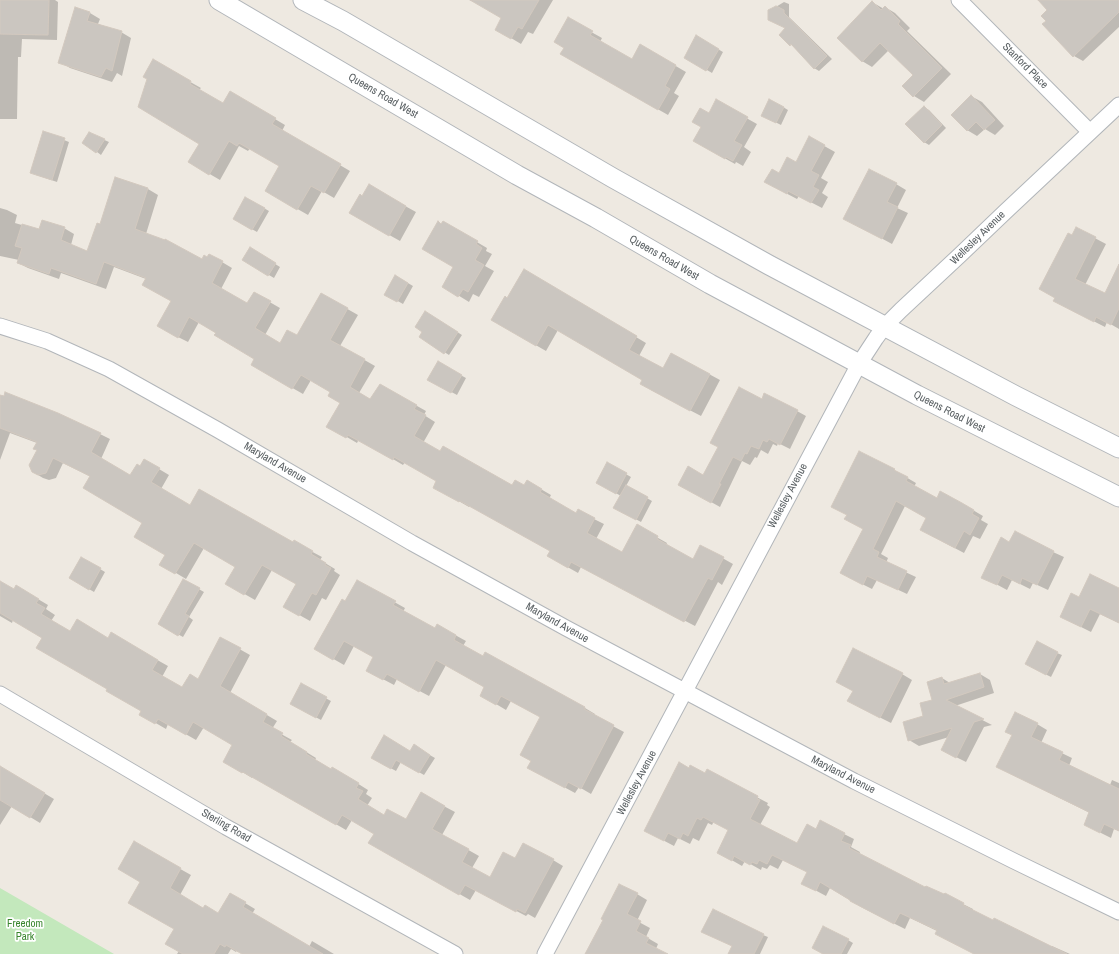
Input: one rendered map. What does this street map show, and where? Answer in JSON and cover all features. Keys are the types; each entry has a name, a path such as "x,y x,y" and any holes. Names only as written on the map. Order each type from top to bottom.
{"street":[{"name":"Queens Road West","path":"219,0 517,175 596,218 710,284 973,424 1119,497"},
{"path":"303,0 343,21 619,181 884,327 1119,448"},
{"name":"Stanford Place","path":"959,0 1090,132"},
{"name":"Wellesley Avenue","path":"545,954 859,364 884,327 1119,105"},
{"name":"Maryland Avenue","path":"0,326 47,342 121,374 412,543 566,628 848,778 1119,912"},
{"name":"Sterling Road","path":"0,694 226,827 455,954"}],"green space":[{"name":"Freedom Park","path":"0,888 114,954 0,954"}],"building":[{"path":"0,0 49,0 48,35 0,34"},
{"path":"470,0 539,0 522,29 518,27 511,39 495,30 501,18"},
{"path":"1038,0 1119,0 1119,12 1073,57 1042,24 1046,21 1041,16 1047,10"},
{"path":"872,1 881,10 885,6 900,21 898,24 942,68 913,97 902,86 913,75 880,43 862,62 837,38"},
{"path":"776,6 784,10 784,13 827,56 814,69 791,44 790,46 779,35 785,28 768,20 768,10"},
{"path":"75,7 90,12 87,21 122,31 112,71 106,68 101,77 58,63"},
{"path":"568,17 593,31 590,35 632,59 640,44 676,65 665,86 670,89 658,110 560,54 564,48 554,42"},
{"path":"696,35 719,49 706,71 684,58"},
{"path":"153,59 191,81 190,84 223,103 230,91 276,118 272,124 341,164 324,193 311,186 297,210 265,191 279,166 239,143 237,146 229,141 209,175 188,162 199,144 138,107 147,79 143,77"},
{"path":"971,95 995,120 984,130 976,122 967,131 951,115"},
{"path":"716,99 748,117 734,141 742,145 733,161 726,157 725,159 693,141 701,127 692,122 700,108 709,113"},
{"path":"769,99 784,107 776,123 761,116"},
{"path":"924,106 942,125 924,143 905,124"},
{"path":"43,131 65,138 52,180 30,173"},
{"path":"89,132 105,139 96,153 82,143"},
{"path":"809,136 825,145 811,171 819,175 813,187 819,190 811,203 788,191 787,194 764,182 772,169 779,173 787,157 796,162"},
{"path":"869,169 897,183 887,202 898,207 882,239 843,219"},
{"path":"115,177 148,188 135,229 165,239 202,259 204,255 207,257 209,254 223,261 212,283 247,303 254,292 271,301 255,328 280,343 287,330 297,335 321,293 348,308 330,340 365,359 350,387 370,399 380,384 417,405 414,409 426,415 414,436 440,451 443,446 512,485 515,480 524,485 527,480 542,489 540,492 576,513 578,509 595,518 587,533 622,552 637,524 658,536 657,539 693,559 700,545 724,557 712,580 708,578 684,622 571,562 568,568 547,556 550,551 460,501 459,502 433,488 436,481 394,457 393,460 348,435 346,438 326,427 340,403 328,396 330,392 301,375 292,389 251,365 254,359 214,335 216,333 189,317 178,338 157,326 171,301 142,285 146,278 104,262 96,284 51,268 49,274 17,263 22,248 15,246 22,224 39,229 42,220 65,227 61,240 87,251 97,223 100,224"},
{"path":"369,184 406,206 389,236 349,213 360,194 362,196"},
{"path":"245,197 265,208 252,230 233,219"},
{"path":"438,221 441,224 443,221 478,241 476,244 482,248 475,260 484,265 468,292 463,289 458,297 442,287 453,267 422,249"},
{"path":"1076,227 1096,237 1075,279 1105,293 1119,264 1119,308 1111,325 1096,317 1094,322 1053,301 1055,298 1039,289 1068,233 1072,235"},
{"path":"250,247 276,263 268,276 242,260"},
{"path":"524,269 637,336 629,350 663,368 671,353 710,374 690,411 640,384 642,380 548,325 536,346 491,320 505,296 507,298"},
{"path":"395,275 408,283 397,302 384,295"},
{"path":"425,311 458,332 444,354 419,337 422,332 415,327"},
{"path":"438,361 462,375 451,393 427,380"},
{"path":"739,387 762,399 764,393 798,410 780,445 769,439 767,442 763,440 759,449 751,446 741,461 733,457 711,503 678,485 688,466 703,475 718,447 710,443"},
{"path":"5,392 58,413 101,433 91,452 130,475 137,464 140,466 144,459 160,468 151,482 190,505 199,489 293,542 294,540 313,551 311,554 326,563 325,565 331,568 316,595 312,593 299,616 283,607 296,584 262,565 244,595 225,584 235,567 194,543 175,574 159,565 165,555 134,537 142,523 83,488 90,476 53,458 46,473 38,475 32,472 29,465 37,450 33,449 37,442 0,428 0,395 4,396"},
{"path":"859,451 895,469 894,470 908,477 906,481 937,498 940,491 962,503 974,510 972,514 979,518 970,535 964,531 955,548 920,530 926,518 896,501 873,549 879,552 877,557 907,571 898,590 867,576 863,585 840,573 863,529 844,519 847,515 831,507"},
{"path":"607,462 627,473 616,494 596,483"},
{"path":"626,485 648,497 636,520 613,508"},
{"path":"1015,531 1054,551 1037,585 1022,578 1020,584 1002,575 997,585 981,578 1001,537 1009,542"},
{"path":"81,557 101,568 89,590 69,578"},
{"path":"1090,574 1119,588 1119,623 1090,609 1081,627 1060,617 1071,593 1079,597"},
{"path":"183,579 200,588 185,614 189,616 178,636 158,624"},
{"path":"357,580 396,601 393,605 435,628 437,624 456,635 454,640 483,656 485,652 585,707 584,709 614,725 581,789 568,782 565,788 527,768 531,761 520,755 540,717 501,696 496,705 480,696 484,687 436,660 419,692 387,674 383,680 366,671 373,657 344,641 333,660 314,649 342,599 345,601"},
{"path":"0,581 14,589 16,585 39,599 36,603 45,608 41,614 70,631 77,619 108,638 111,632 158,660 152,670 182,687 190,674 198,679 220,637 241,648 220,686 267,714 263,722 283,733 281,736 307,752 306,754 359,783 356,788 363,791 358,799 384,815 387,809 406,819 421,792 445,806 432,829 469,849 462,862 490,877 503,852 515,858 523,843 554,859 525,913 517,909 516,912 465,885 459,895 368,843 374,834 342,815 336,825 243,772 242,773 223,762 232,745 193,722 186,735 158,719 155,724 139,715 141,711 106,691 107,689 36,648 42,638 0,613"},
{"path":"1037,641 1058,652 1046,675 1025,664"},
{"path":"853,648 903,673 880,718 847,701 853,691 836,682"},
{"path":"980,673 984,687 946,700 984,719 974,722 956,758 941,750 952,728 908,741 903,722 923,716 920,703 932,700 927,682 942,677 944,684"},
{"path":"301,683 327,697 316,718 290,704"},
{"path":"1015,712 1038,723 1031,737 1063,752 1059,760 1119,789 1119,831 1104,824 1100,833 1084,825 1089,812 996,767 1012,735 1005,732"},
{"path":"384,735 410,751 414,744 430,755 419,773 396,760 391,769 371,758"},
{"path":"679,762 689,768 690,765 705,773 707,769 758,796 757,799 760,800 750,819 797,843 807,824 816,829 820,820 845,833 841,841 851,845 849,848 925,887 926,886 944,894 945,893 964,903 963,905 993,920 994,918 1067,954 974,954 935,934 937,930 900,913 894,924 850,901 820,882 816,891 801,884 807,872 772,855 767,864 759,860 757,864 752,862 750,865 734,856 732,861 717,853 728,830 703,817 701,820 697,818 688,836 683,833 680,839 668,833 664,841 644,831"},
{"path":"0,766 45,793 30,818 0,800"},
{"path":"134,841 181,868 170,888 203,908 205,905 218,913 230,893 246,902 243,907 323,954 242,954 226,945 225,947 220,944 214,954 183,954 165,944 174,929 128,903 140,882 118,869"},
{"path":"619,884 638,893 627,914 641,921 636,931 649,938 646,943 668,954 585,954 603,920 601,919"},
{"path":"713,909 764,934 754,954 728,954 732,946 701,932"},
{"path":"823,926 849,939 841,954 823,954 812,948"}]}
